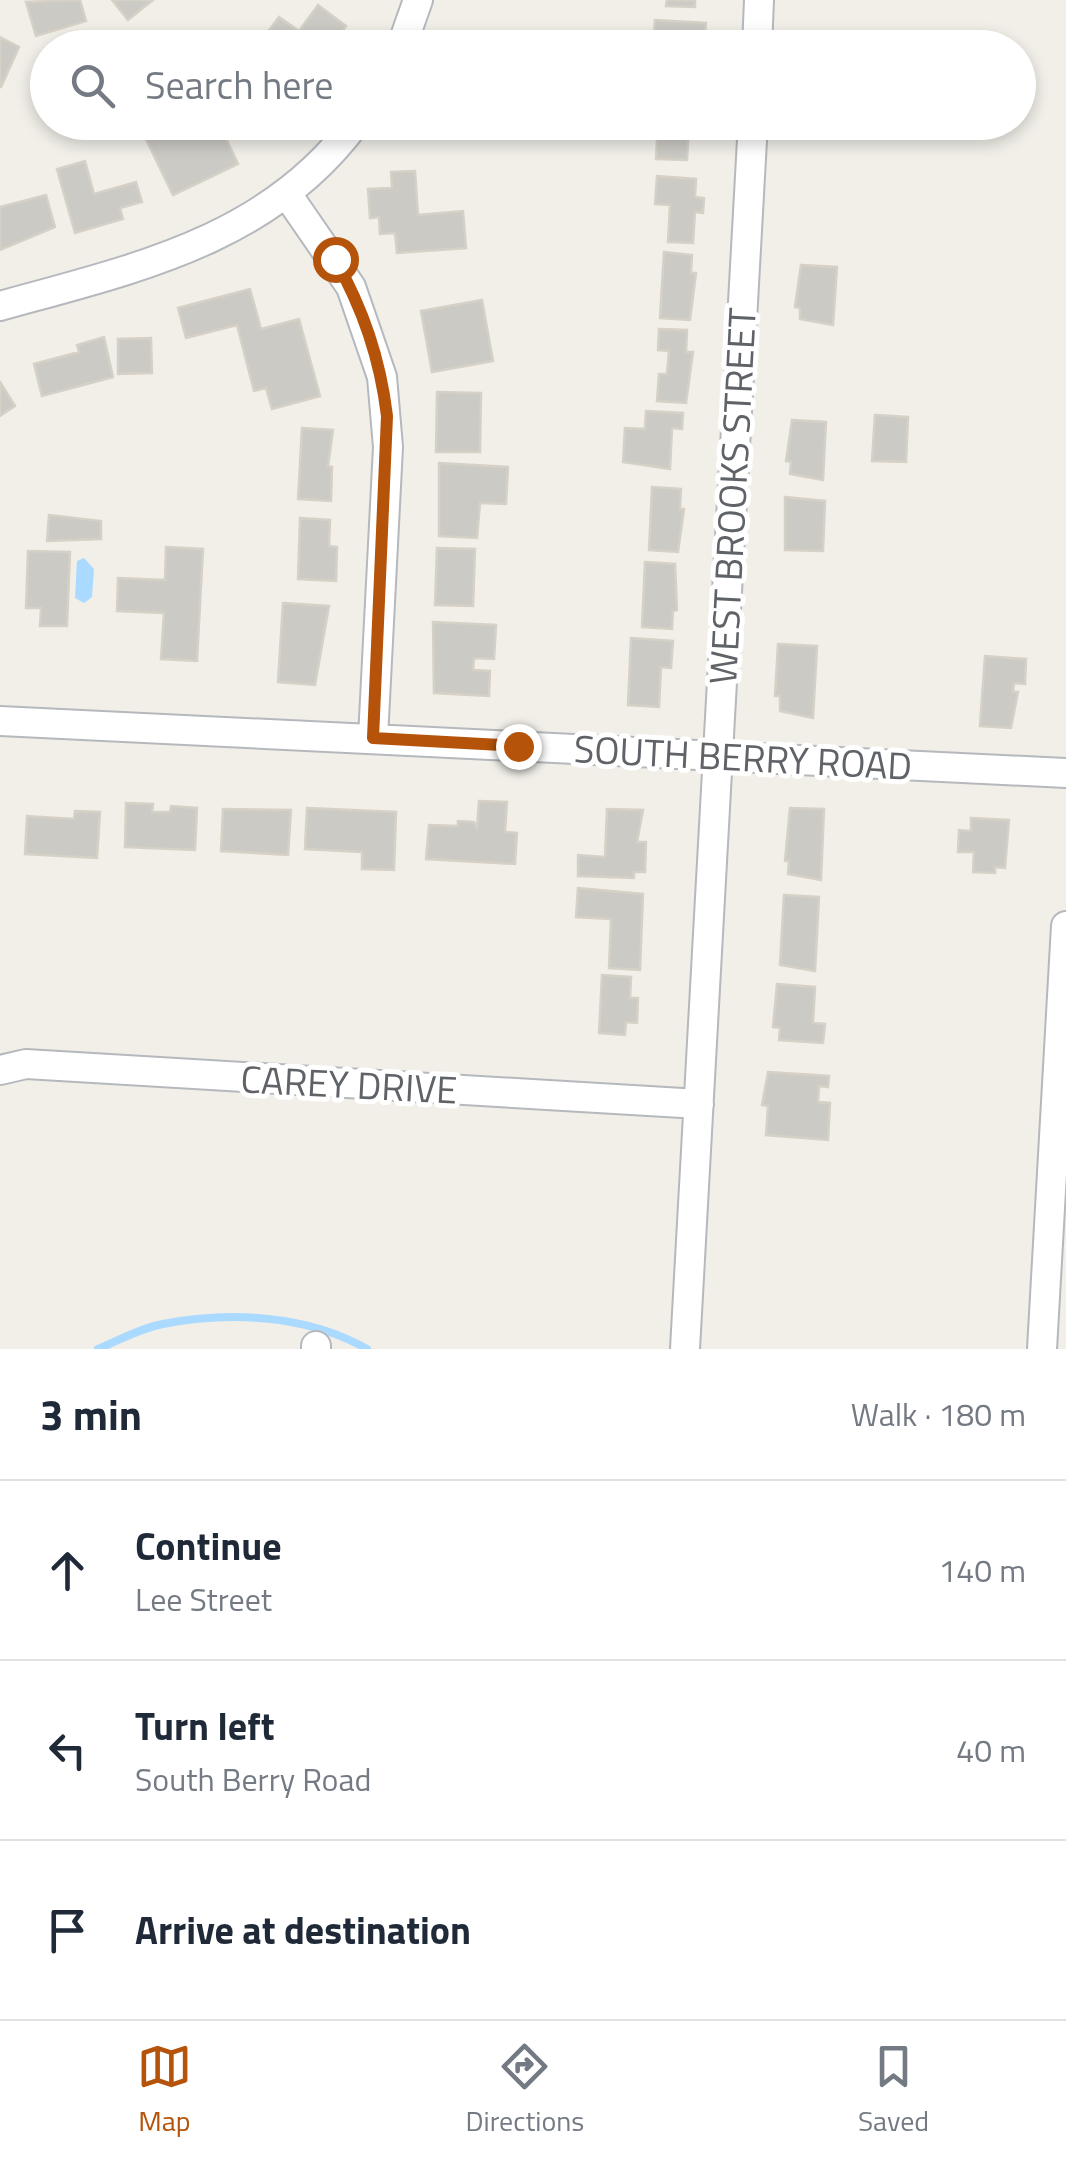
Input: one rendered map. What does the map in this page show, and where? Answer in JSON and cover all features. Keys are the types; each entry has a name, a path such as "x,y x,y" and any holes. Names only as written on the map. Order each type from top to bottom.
{"street":[{"path":"407,30 418,0"},
{"path":"758,30 760,0"},
{"path":"0,306 189,251 287,194 339,140"},
{"name":"WEST BROOKS STREET","path":"685,1349 752,140"},
{"path":"287,194 351,287 382,377 388,446 373,738"},
{"name":"SOUTH BERRY ROAD","path":"0,721 1066,772"},
{"path":"1042,1349 1066,926"},
{"name":"CAREY DRIVE","path":"0,1070 26,1064 699,1104"}],"water":[{"path":"84,558 94,569 92,597 84,603 75,598 77,561"}],"building":[{"path":"80,0 86,21 56,30 34,30 26,2"},
{"path":"112,0 153,0 128,20"},
{"path":"667,0 695,0 695,7 666,6"},
{"path":"318,5 346,26 343,30 300,30"},
{"path":"279,17 298,30 269,30"},
{"path":"655,20 706,23 705,30 654,30"},
{"path":"0,37 19,47 1,87 0,87"},
{"path":"146,140 227,140 238,164 173,195"},
{"path":"657,140 688,140 687,160 656,159"},
{"path":"85,161 94,194 136,182 142,202 120,208 123,219 75,233 57,169"},
{"path":"415,171 418,215 463,211 466,248 397,253 395,233 380,234 379,217 370,218 368,189 392,188 391,172"},
{"path":"657,176 696,179 695,197 704,198 703,213 695,212 693,243 668,242 670,205 655,204"},
{"path":"46,195 55,227 0,250 0,207"},
{"path":"664,252 692,255 691,273 696,273 690,320 660,318"},
{"path":"801,265 837,267 833,325 800,319 800,308 795,307"},
{"path":"250,289 261,329 299,319 320,396 272,409 266,388 254,391 237,325 186,338 178,308"},
{"path":"482,300 493,361 432,372 421,311"},
{"path":"659,329 687,330 686,352 693,352 686,403 657,401 659,374 667,374 669,351 658,350"},
{"path":"104,337 113,377 42,396 34,364 79,352 77,345"},
{"path":"151,338 152,373 118,374 118,339"},
{"path":"0,382 15,406 0,416"},
{"path":"437,392 481,393 480,452 436,452"},
{"path":"646,411 683,413 682,429 672,428 670,469 623,462 625,428 645,429"},
{"path":"875,415 908,417 906,462 872,461"},
{"path":"792,420 826,422 823,480 790,474 791,462 786,461"},
{"path":"302,428 333,430 328,466 332,467 331,501 298,499"},
{"path":"439,463 508,467 506,504 480,503 477,538 439,536"},
{"path":"652,487 681,489 680,509 684,509 678,552 649,550"},
{"path":"785,497 825,501 823,551 785,550"},
{"path":"49,515 101,521 101,539 47,541"},
{"path":"300,518 330,520 329,546 337,547 336,581 298,579"},
{"path":"166,547 203,549 197,661 161,659 164,613 117,611 118,578 165,580"},
{"path":"437,548 475,549 473,606 435,605"},
{"path":"28,551 70,552 67,626 40,626 41,608 26,608"},
{"path":"645,562 675,564 677,610 673,611 672,629 642,627"},
{"path":"283,603 329,606 315,685 278,682"},
{"path":"433,622 496,625 494,659 474,658 473,670 490,671 489,696 434,693"},
{"path":"631,638 673,641 671,668 661,667 659,707 628,705"},
{"path":"778,644 817,646 813,718 780,711 780,696 775,696"},
{"path":"985,656 1026,659 1025,684 1014,683 1013,692 1018,692 1011,728 980,726"},
{"path":"479,801 507,802 505,832 517,833 515,864 426,859 429,825 474,822 477,828"},
{"path":"126,803 153,804 152,812 170,812 171,806 197,808 195,850 125,847"},
{"path":"307,808 396,812 394,870 362,869 362,852 305,849"},
{"path":"790,808 824,809 821,880 788,874 789,861 785,861"},
{"path":"223,809 291,810 288,855 221,851"},
{"path":"607,809 643,810 637,842 646,842 645,872 634,872 634,878 578,876 578,855 605,857"},
{"path":"75,811 100,812 97,858 25,854 27,816 74,819"},
{"path":"971,818 1009,820 1005,868 995,867 995,873 973,872 974,852 958,852 959,830 971,831"},
{"path":"578,888 643,894 640,970 609,968 611,919 576,917"},
{"path":"784,895 819,897 815,971 780,965"},
{"path":"602,975 631,977 630,998 638,998 637,1023 626,1022 625,1035 599,1033"},
{"path":"777,984 815,987 813,1023 825,1024 823,1043 779,1040 780,1028 773,1027"},
{"path":"768,1072 829,1076 828,1087 819,1086 818,1102 830,1103 828,1140 766,1135 768,1106 762,1105"}],"waterway":[{"path":"98,1349 163,1324 241,1317 320,1329 367,1349"}],"route":[{"path":"335,259 366,320 382,377 387,416 373,738 518,746"}]}
